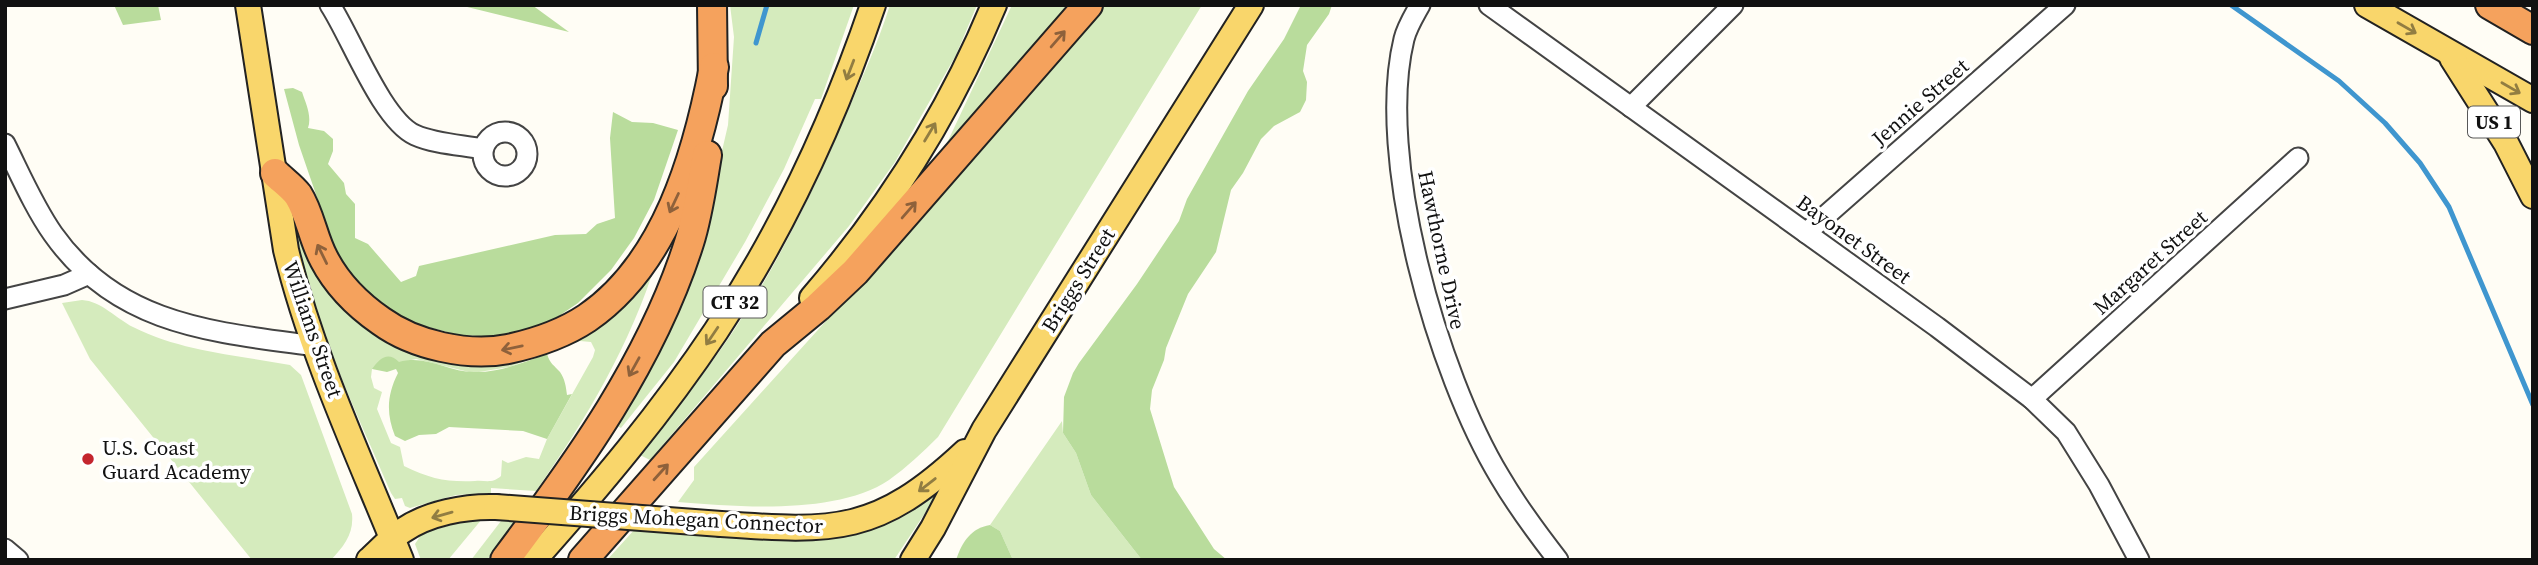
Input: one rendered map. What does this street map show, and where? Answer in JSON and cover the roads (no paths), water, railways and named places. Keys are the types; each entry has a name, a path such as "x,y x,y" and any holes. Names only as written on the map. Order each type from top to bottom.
{"highway":[{"path":"505,560 567,475 613,404 646,346 689,245 701,193 714,68 712,5"},
{"path":"773,344 855,272 1088,5"},
{"path":"2490,5 2533,30"},
{"path":"275,173 299,196 323,258 338,281 360,304 389,327 436,345 475,351 502,350 533,344 564,331 603,305 635,269 651,246 685,180 698,140 714,68"},
{"name":"CT 32","path":"583,560 773,344"}],"main road":[{"name":"Williams Street","path":"248,5 286,250 294,282 315,346 396,549"},
{"name":"CT 32","path":"534,560 649,423 684,377 744,288 822,138 873,5"},
{"name":"CT 32","path":"773,344 833,274 888,199 957,83 994,5"},
{"name":"Briggs Street","path":"914,560 937,522 978,439 1251,5"},
{"name":"US 1","path":"2367,5 2447,51 2494,121 2533,196"},
{"path":"2447,51 2533,100"},
{"name":"Briggs Mohegan Connector","path":"369,560 396,549 410,526 444,513 472,508 496,507 721,524 825,528 876,516 912,496 978,439"}],"street":[{"path":"330,5 385,103 401,125 421,137 483,149"},
{"name":"Hawthorne Drive","path":"1420,5 1404,39 1398,121 1402,174 1424,290 1438,341 1469,416 1499,476 1558,560"},
{"name":"Bayonet Street","path":"1489,5 2032,399 2066,432 2099,485 2139,560"},
{"path":"1631,107 1733,5"},
{"name":"Jennie Street","path":"1806,233 2065,5"},
{"path":"5,144 52,232 71,256 89,274 131,303 180,324 218,333 315,346"},
{"name":"Margaret Street","path":"2032,399 2298,158"},
{"path":"5,299 64,285 89,274"},
{"path":"5,550 18,560"}],"waterway":[{"path":"756,43 767,5"},
{"path":"2231,5 2339,81 2385,123 2420,163 2449,207 2533,405"}],"place":[{"name":"U.S. Coast Guard Academy","path":"88,459"}]}
